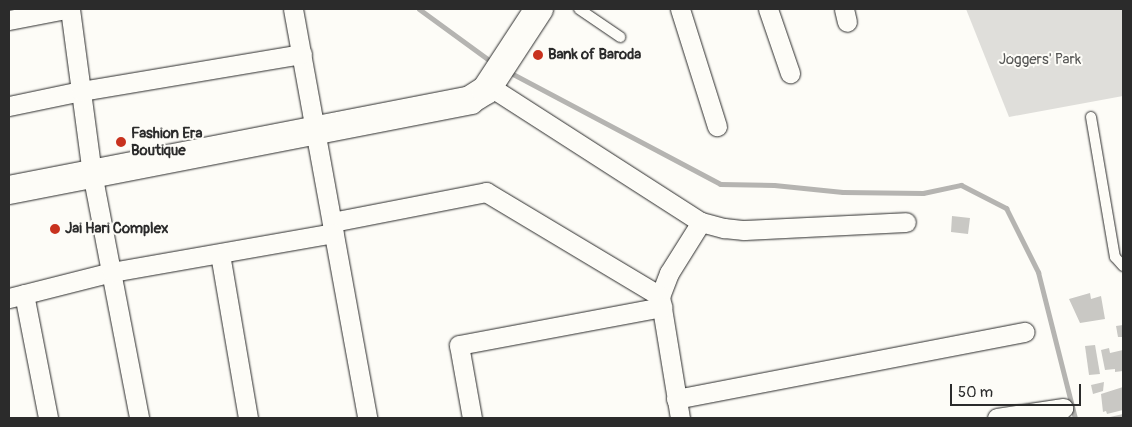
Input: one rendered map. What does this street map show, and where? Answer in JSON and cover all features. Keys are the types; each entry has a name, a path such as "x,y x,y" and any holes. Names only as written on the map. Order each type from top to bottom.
{"street":[{"path":"9,20 66,9"},
{"path":"70,9 92,173 139,418"},
{"path":"293,9 367,418"},
{"path":"9,190 470,100 492,81 539,9"},
{"path":"680,9 717,126"},
{"path":"768,9 790,73"},
{"path":"9,106 81,91 302,54"},
{"path":"492,81 701,222 724,228 744,230 906,222"},
{"path":"48,418 16,296 112,272 220,254 486,192 661,302"},
{"path":"680,418 661,302 669,273 701,222"},
{"path":"220,254 248,418"},
{"path":"472,418 459,345 661,302"},
{"path":"676,399 1025,332"},
{"path":"997,418 1063,408"}],"lane":[{"path":"579,9 620,37"},
{"path":"1091,118 1115,257 1123,266"}],"green space":[{"name":"Joggers' Park","path":"966,9 1123,9 1123,96 1009,117"}],"building":[{"path":"952,216 970,218 968,234 951,232"},
{"path":"1090,293 1091,299 1101,296 1105,319 1080,323 1069,299"},
{"path":"1123,325 1123,337 1118,337 1116,326"},
{"path":"1095,345 1100,374 1089,375 1085,346"},
{"path":"1109,348 1110,353 1123,350 1123,371 1115,372 1115,369 1105,370 1101,350"},
{"path":"1104,382 1103,391 1093,394 1091,385"},
{"path":"1123,387 1123,410 1107,414 1106,411 1103,412 1101,394"},
{"path":"1123,414 1123,418 1110,418 1110,417"}],"waterway":[{"path":"419,9 493,63"},
{"path":"507,71 720,184 774,185 843,192 923,193 961,185 1006,208 1038,272 1075,418"}],"place":[{"name":"Bank of Baroda","path":"538,55"},
{"name":"Fashion Era Boutique","path":"121,142"},
{"name":"Jai Hari Complex","path":"55,229"}]}
